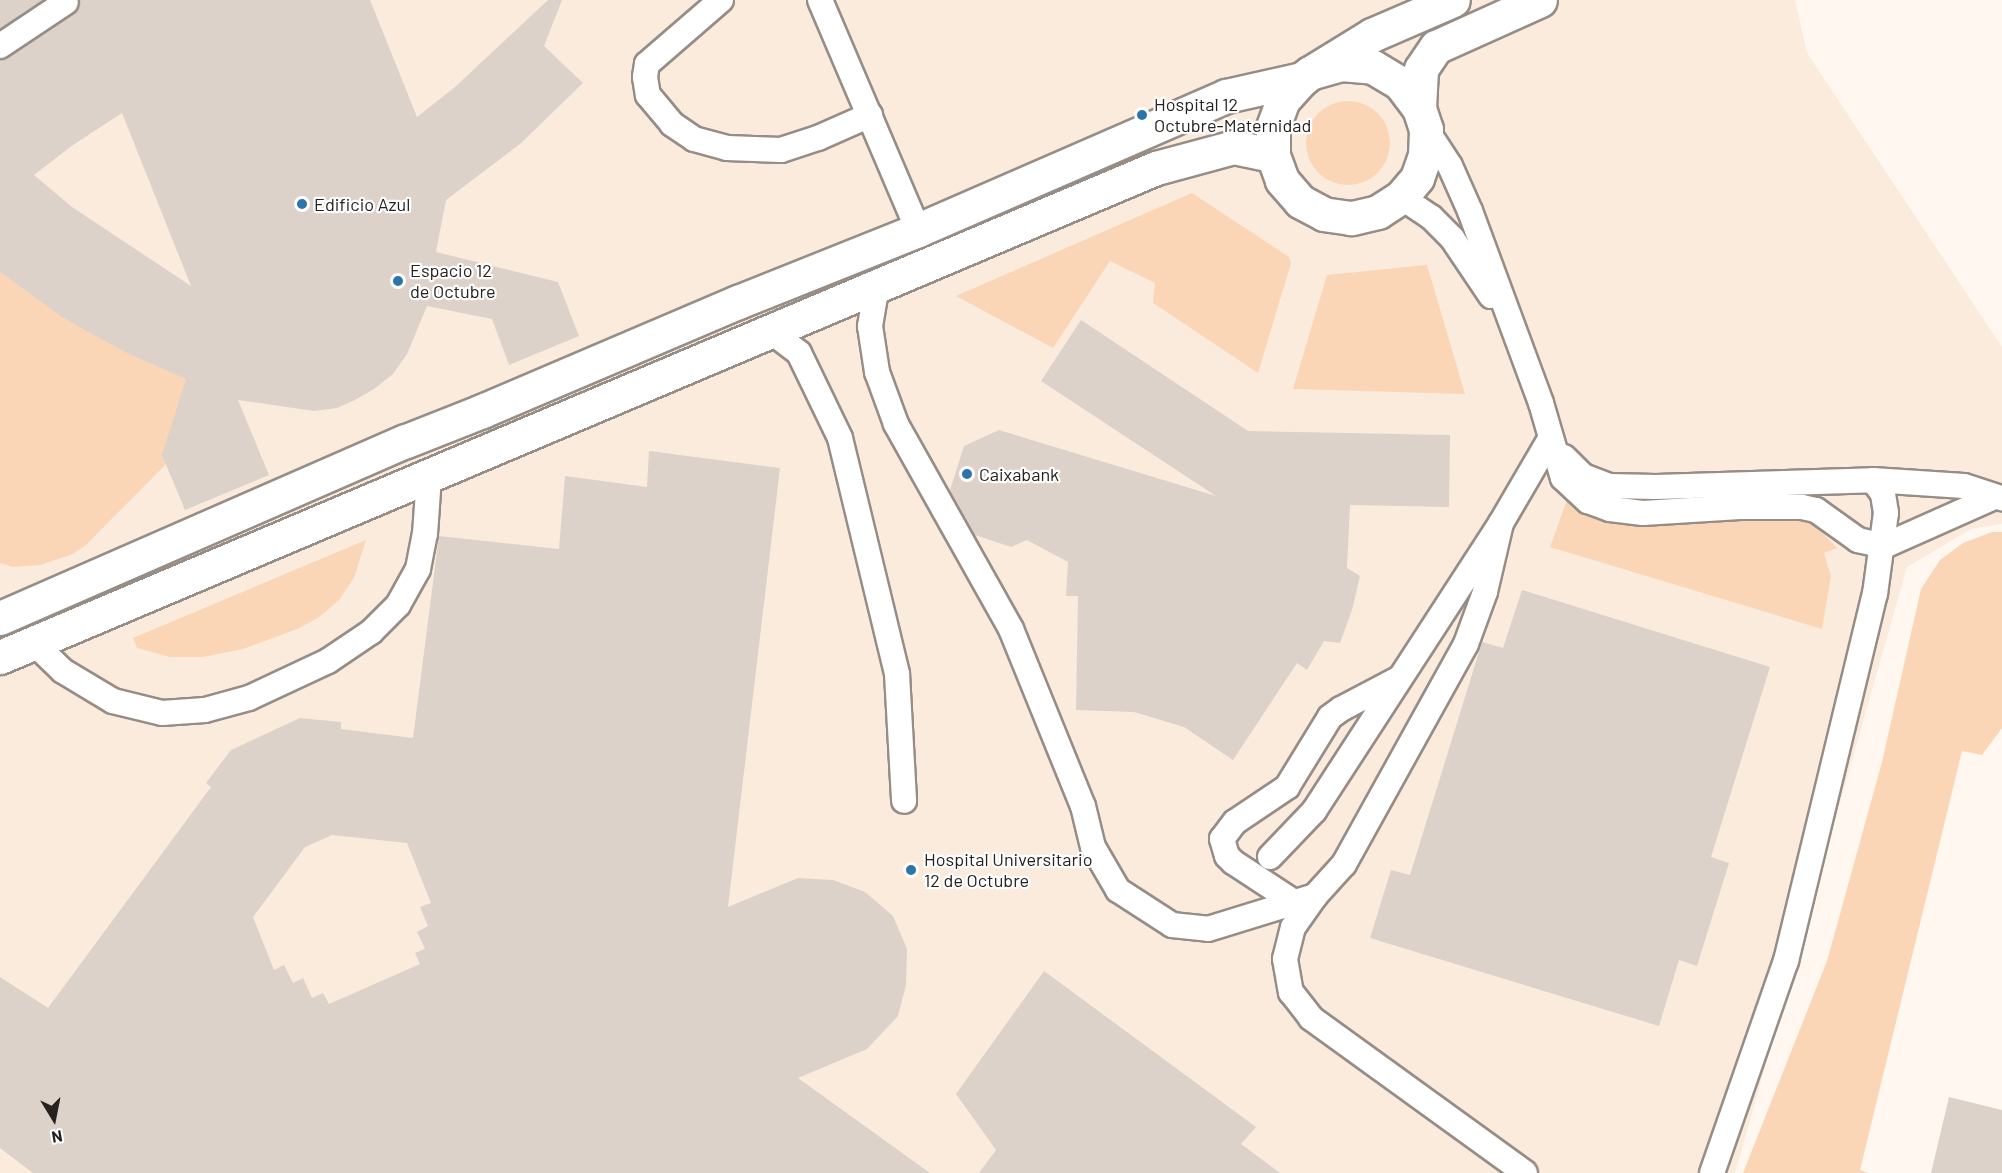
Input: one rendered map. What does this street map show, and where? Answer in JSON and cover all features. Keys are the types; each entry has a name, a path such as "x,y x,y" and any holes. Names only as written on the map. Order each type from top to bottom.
{"street":[{"path":"1453,0 1372,35 1306,76 1283,100 1273,127 1273,155 1282,180 1300,201 1324,214 1351,218 1378,213 1401,197 1417,178 1425,154 1421,69 1436,47 1540,0"},
{"path":"0,618 406,441 483,411 738,302 918,230 1226,96 1306,76 1341,64 1373,68 1400,82 1422,119"},
{"path":"0,657 1156,168 1234,147 1273,155"}],"lane":[{"path":"722,0 647,64 645,77 648,95 672,124 694,139 727,148 781,150 819,138 870,115"},
{"path":"820,0 918,230"},
{"path":"0,46 66,2"},
{"path":"1422,119 1450,166 1470,211 1521,344 1563,478 1588,501 1610,509 1643,513 1740,507 1802,507 1816,510 1858,540 1884,546 1998,497"},
{"path":"1401,197 1431,217 1452,238 1480,277 1521,344"},
{"path":"877,285 870,326 877,372 896,424 1011,629 1083,806 1093,847 1118,890 1172,925 1208,928 1305,899"},
{"path":"770,331 799,353 840,438 897,674 904,801"},
{"path":"1551,439 1569,464 1583,476 1609,486 1656,487 1873,480 1965,486 1998,497"},
{"path":"1270,857 1314,811 1501,524 1551,439"},
{"path":"34,643 63,671 113,701 162,713 205,710 249,698 328,661 371,632 398,605 418,569 425,534 429,477"},
{"path":"1712,1173 1786,961 1872,605 1884,546 1886,513 1880,487 1873,480"},
{"path":"1501,524 1485,592 1466,644 1344,864 1305,899 1293,927 1285,960 1292,992 1311,1018 1525,1173"},
{"path":"1305,899 1265,885 1227,856 1222,839 1227,829 1287,787 1330,717 1400,678"}],"shaded area":[{"name":"Hospital Universitario 12 de Octubre","path":"0,0 1795,0 1807,53 2002,347 2002,524 1971,529 1907,567 1735,1173 0,1173"},
{"path":"1348,101 1364,104 1378,113 1387,127 1390,143 1387,159 1378,173 1364,182 1348,185 1332,182 1318,173 1309,159 1306,143 1309,127 1318,113 1332,104"},
{"path":"1192,193 1289,257 1291,263 1258,373 1153,303 1155,283 1110,261 1053,348 956,296"},
{"path":"1427,265 1465,394 1293,389 1327,275"},
{"path":"0,269 210,355 178,452 86,545 73,554 40,565 13,567 0,563"},
{"path":"1567,500 1603,518 1807,517 1837,548 1824,553 1831,576 1822,629 1550,547"},
{"path":"1992,532 2002,532 2002,728 1982,755 1962,751 1860,1170 1868,1173 1743,1173 1827,961 1882,762 1921,589 1940,560 1963,543"},
{"path":"366,540 354,578 339,600 318,618 297,629 243,649 203,657 170,657 137,648 133,638"}],"building":[{"path":"0,0 43,0 0,29"},
{"name":"Edificio Azul","path":"80,0 370,0 417,117 455,87 548,0 562,0 544,46 583,83 520,144 446,200 436,252 558,282 579,336 509,365 492,319 427,306 407,354 393,374 355,400 337,408 314,411 238,400 269,475 185,510 162,455 186,379 129,354 62,317 0,272 0,60 8,58 74,14 79,8","holes":["122,113 191,286 72,207 34,175 73,145"]},
{"path":"1081,320 1248,431 1450,435 1449,507 1350,505 1347,568 1360,576 1352,610 1340,643 1324,641 1307,670 1297,663 1233,760 1184,727 1134,712 1076,710 1078,596 1066,596 1068,562 1027,540 1011,547 975,535 950,490 964,446 999,430 1216,496 1041,381"},
{"name":"Hospital Universitario 12 de Octubre","path":"649,451 780,468 728,907 798,878 833,880 865,892 893,916 907,949 906,985 898,1016 867,1049 798,1078 930,1173 33,1173 0,1148 0,977 48,1008 211,787 206,783 231,750 300,718 341,722 341,729 413,738 439,536 559,549 565,476 647,487","holes":["332,835 407,843 431,903 420,907 428,926 417,932 425,949 415,953 420,964 329,1004 323,993 312,998 303,978 293,983 284,965 274,970 253,917 305,847"]},
{"path":"1522,590 1770,667 1711,857 1729,863 1697,966 1679,960 1659,1026 1370,938 1391,870 1410,875 1482,642 1503,648"},
{"path":"1044,971 1256,1127 1241,1144 1280,1173 979,1173 996,1150 956,1094"},
{"path":"1949,1097 2002,1110 2002,1173 1931,1173"}],"place":[{"name":"Hospital 12 Octubre-Maternidad","path":"1142,115"},
{"name":"Edificio Azul","path":"302,204"},
{"name":"Espacio 12 de Octubre","path":"398,281"},
{"name":"Caixabank","path":"967,474"},
{"name":"Hospital Universitario 12 de Octubre","path":"911,870"}]}
